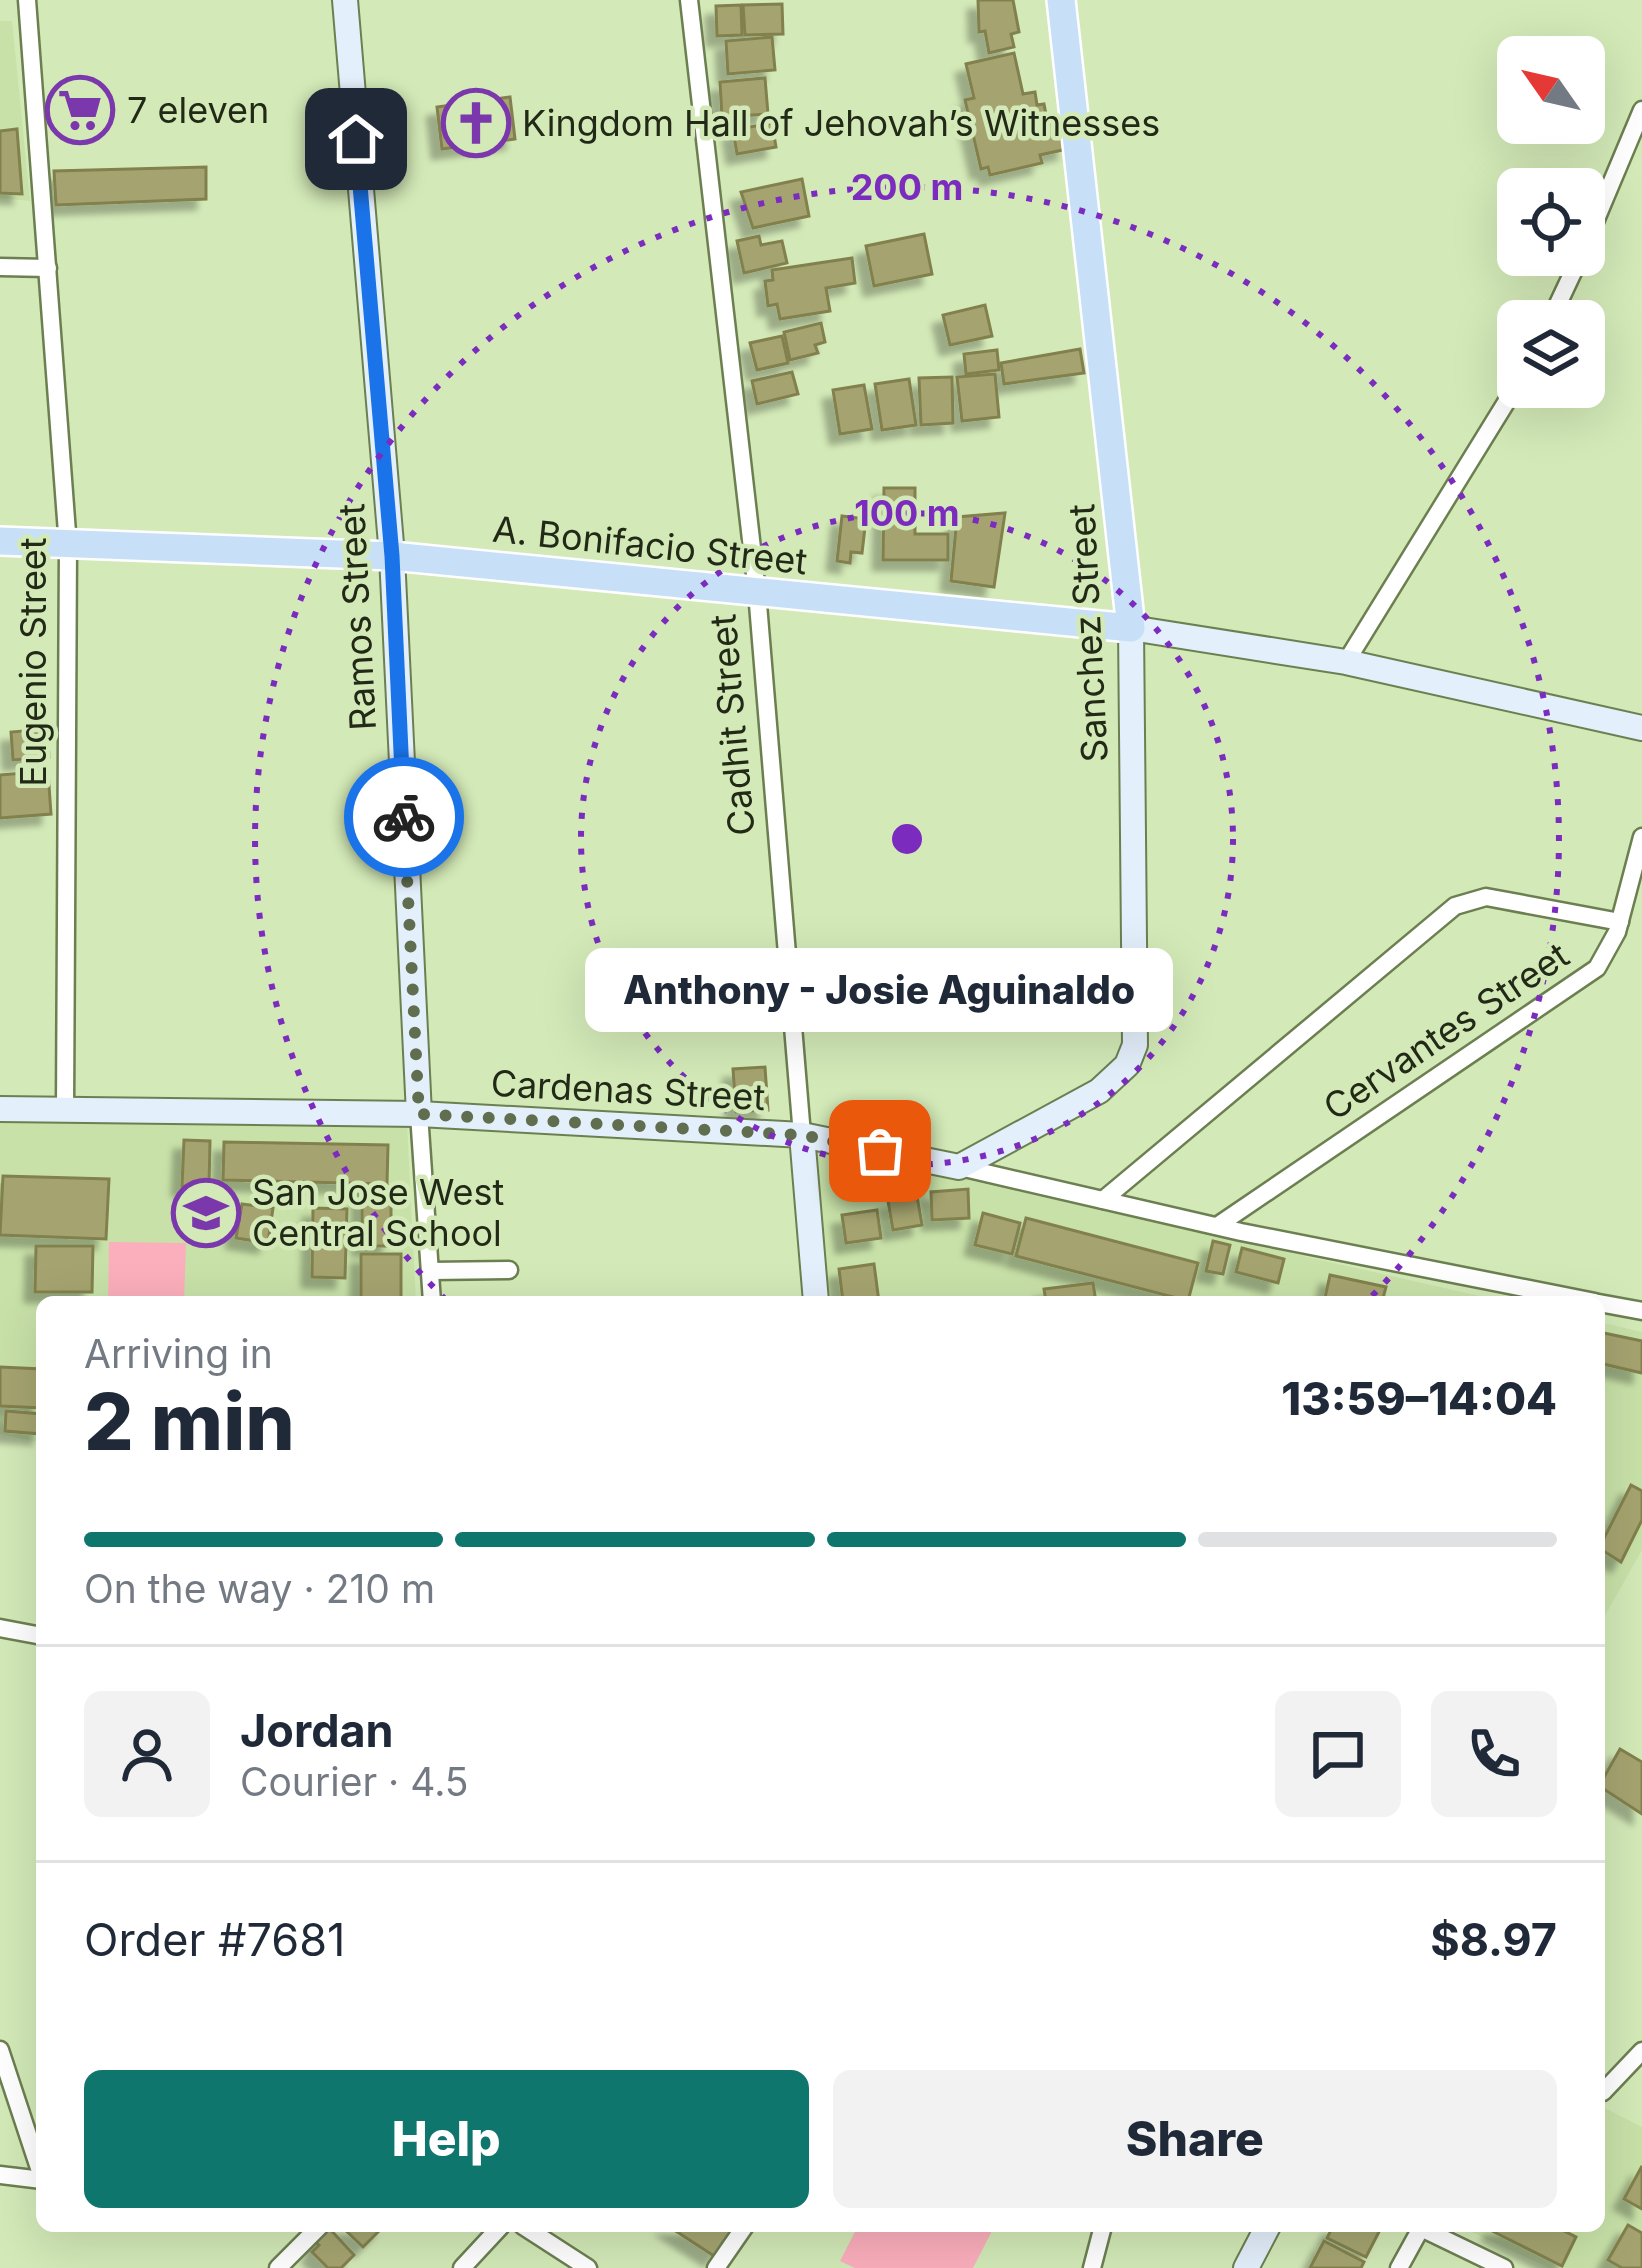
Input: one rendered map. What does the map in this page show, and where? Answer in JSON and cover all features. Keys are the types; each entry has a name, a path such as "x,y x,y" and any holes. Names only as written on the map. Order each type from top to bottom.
{"main road":[{"name":"Sanchez Street","path":"1061,0 1131,628"},
{"name":"A. Bonifacio Street","path":"0,541 392,556 1131,628"}],"street":[{"name":"Eugenio Street","path":"27,0 68,546 65,1110"},
{"name":"Ramos Street","path":"345,0 392,556 432,1296"},
{"name":"Cadhit Street","path":"689,0 757,592 815,1296"},
{"path":"1605,197 1642,110"},
{"path":"0,267 48,268"},
{"path":"1346,662 1503,408"},
{"name":"A. Bonifacio Street","path":"1131,628 1346,662 1642,728"},
{"name":"Sanchez Street","path":"959,1167 1099,1091 1127,1065 1135,1045 1131,628"},
{"name":"Cervantes Street","path":"1217,1226 1581,981 1607,952 1620,922 1642,837"},
{"path":"1103,1200 1455,906 1486,897 1620,922"},
{"name":"Cardenas Street","path":"0,1108 419,1114 802,1135 1567,1296"},
{"path":"430,1271 508,1270"},
{"name":"Cardenas Street","path":"1605,1304 1642,1311"},
{"path":"0,1628 36,1635"},
{"path":"0,2050 36,2161"},
{"path":"1605,2090 1642,2051"},
{"path":"0,2175 36,2178"},
{"path":"278,2268 314,2232"},
{"path":"462,2268 495,2232"},
{"path":"532,2232 588,2268"},
{"path":"716,2268 741,2232"},
{"path":"1092,2268 1099,2232"},
{"path":"1246,2268 1265,2232"},
{"path":"1399,2268 1417,2232"},
{"path":"1429,2232 1504,2268"}],"shaded area":[{"path":"0,21 12,21 30,201 0,198"},
{"name":"San Jose West Central School","path":"0,1119 407,1124 416,1296 36,1296 36,1442 0,1434"},
{"path":"812,1147 1480,1296 823,1296"},
{"path":"109,1242 186,1243 184,1296 108,1296"},
{"path":"1605,1323 1642,1332 1642,1550 1605,1615"},
{"path":"1605,2108 1642,2127 1642,2268 1549,2268 1472,2232 1605,2232"},
{"path":"855,2232 991,2232 973,2268 855,2268 840,2261"}],"building":[{"path":"978,0 1013,0 1019,32 1011,34 1014,47 989,53 985,31 979,32"},
{"path":"782,4 783,34 745,35 743,5"},
{"path":"741,5 742,35 717,36 716,6"},
{"path":"772,37 775,70 728,74 726,41"},
{"path":"1014,53 1023,94 1035,92 1037,105 1044,104 1048,125 1061,121 1067,149 1040,155 1042,163 990,175 988,167 981,169 965,100 974,98 966,64"},
{"path":"765,78 768,114 722,117 720,82"},
{"name":"Kingdom Hall of Jehovah’s Witnesses","path":"510,97 515,139 442,149 437,107"},
{"path":"772,123 776,147 737,154 733,130"},
{"path":"17,129 22,194 0,193 0,131"},
{"path":"206,167 206,199 56,205 54,171"},
{"path":"802,179 809,216 753,228 741,192"},
{"path":"924,234 932,274 874,286 866,246"},
{"path":"759,236 761,245 782,241 787,263 744,273 737,241"},
{"path":"852,258 855,283 826,288 830,311 780,319 777,304 768,306 765,281 773,280 772,270"},
{"path":"985,305 992,336 950,345 943,315"},
{"path":"821,323 825,342 815,345 818,353 790,360 784,332"},
{"path":"782,336 788,363 757,370 750,343"},
{"path":"1080,349 1084,373 1004,384 1001,363"},
{"path":"997,350 999,370 966,374 964,354"},
{"path":"792,372 798,394 757,404 752,381"},
{"path":"995,374 999,417 962,421 957,377"},
{"path":"952,377 953,423 921,425 919,378"},
{"path":"909,379 916,425 882,430 875,384"},
{"path":"864,385 872,429 840,434 833,390"},
{"path":"884,488 915,488 915,534 948,534 948,560 883,560"},
{"path":"1005,513 994,587 951,581 957,517"},
{"path":"842,516 866,519 862,553 851,552 850,563 837,561"},
{"path":"47,729 49,757 13,760 11,732"},
{"path":"48,771 51,814 0,818 0,775"},
{"path":"765,1067 768,1110 736,1112 733,1069"},
{"path":"184,1140 210,1141 209,1187 182,1186"},
{"path":"224,1142 388,1145 387,1184 223,1180"},
{"path":"3,1176 109,1179 106,1239 0,1235"},
{"path":"362,1186 391,1186 391,1246 362,1246"},
{"path":"968,1189 969,1218 932,1220 931,1192"},
{"path":"917,1196 922,1225 893,1230 888,1201"},
{"path":"242,1204 273,1208 268,1243 236,1238"},
{"path":"313,1208 347,1209 345,1278 312,1277"},
{"path":"877,1210 881,1238 846,1243 842,1215"},
{"path":"983,1213 1020,1223 1012,1254 975,1245"},
{"path":"1026,1218 1198,1263 1189,1296 1169,1296 1016,1256"},
{"path":"1213,1241 1230,1245 1223,1274 1206,1271"},
{"path":"36,1246 93,1246 92,1292 35,1292"},
{"path":"1242,1248 1284,1259 1278,1283 1236,1272"},
{"path":"361,1254 401,1254 401,1296 361,1296"},
{"path":"874,1264 878,1296 842,1296 839,1269"},
{"path":"1330,1275 1386,1287 1384,1296 1325,1296"},
{"path":"1093,1283 1095,1296 1045,1296 1044,1289"},
{"path":"1605,1333 1642,1341 1642,1373 1605,1364"},
{"path":"0,1367 36,1369 36,1408 0,1406"},
{"path":"6,1411 36,1414 36,1434 5,1431"},
{"path":"1631,1485 1642,1491 1642,1520 1621,1562 1605,1552 1605,1536"},
{"path":"1620,1749 1642,1762 1642,1814 1605,1790 1605,1775"},
{"path":"1642,2166 1642,2209 1624,2199"},
{"path":"1628,2225 1642,2233 1642,2268 1622,2268 1608,2260"},
{"path":"323,2232 333,2232 354,2255 341,2268 328,2268 312,2252 319,2245 314,2241"},
{"path":"347,2232 378,2232 363,2247"},
{"path":"677,2232 732,2232 714,2256"},
{"path":"1330,2232 1379,2232 1366,2257 1327,2238"},
{"path":"1494,2232 1566,2232 1576,2237 1562,2266"},
{"path":"1324,2241 1364,2262 1361,2268 1310,2268"}],"way so far":[{"path":"404,817 419,1114 802,1135 880,1151"}],"place":[{"name":"7 eleven","path":"80,110"},
{"name":"Kingdom Hall of Jehovah’s Witnesses","path":"476,123"},
{"name":"Anthony - Josie Aguinaldo","path":"880,1151"},
{"name":"San Jose West Central School","path":"206,1213"}],"route":[{"path":"356,139 392,556 404,817"}]}
